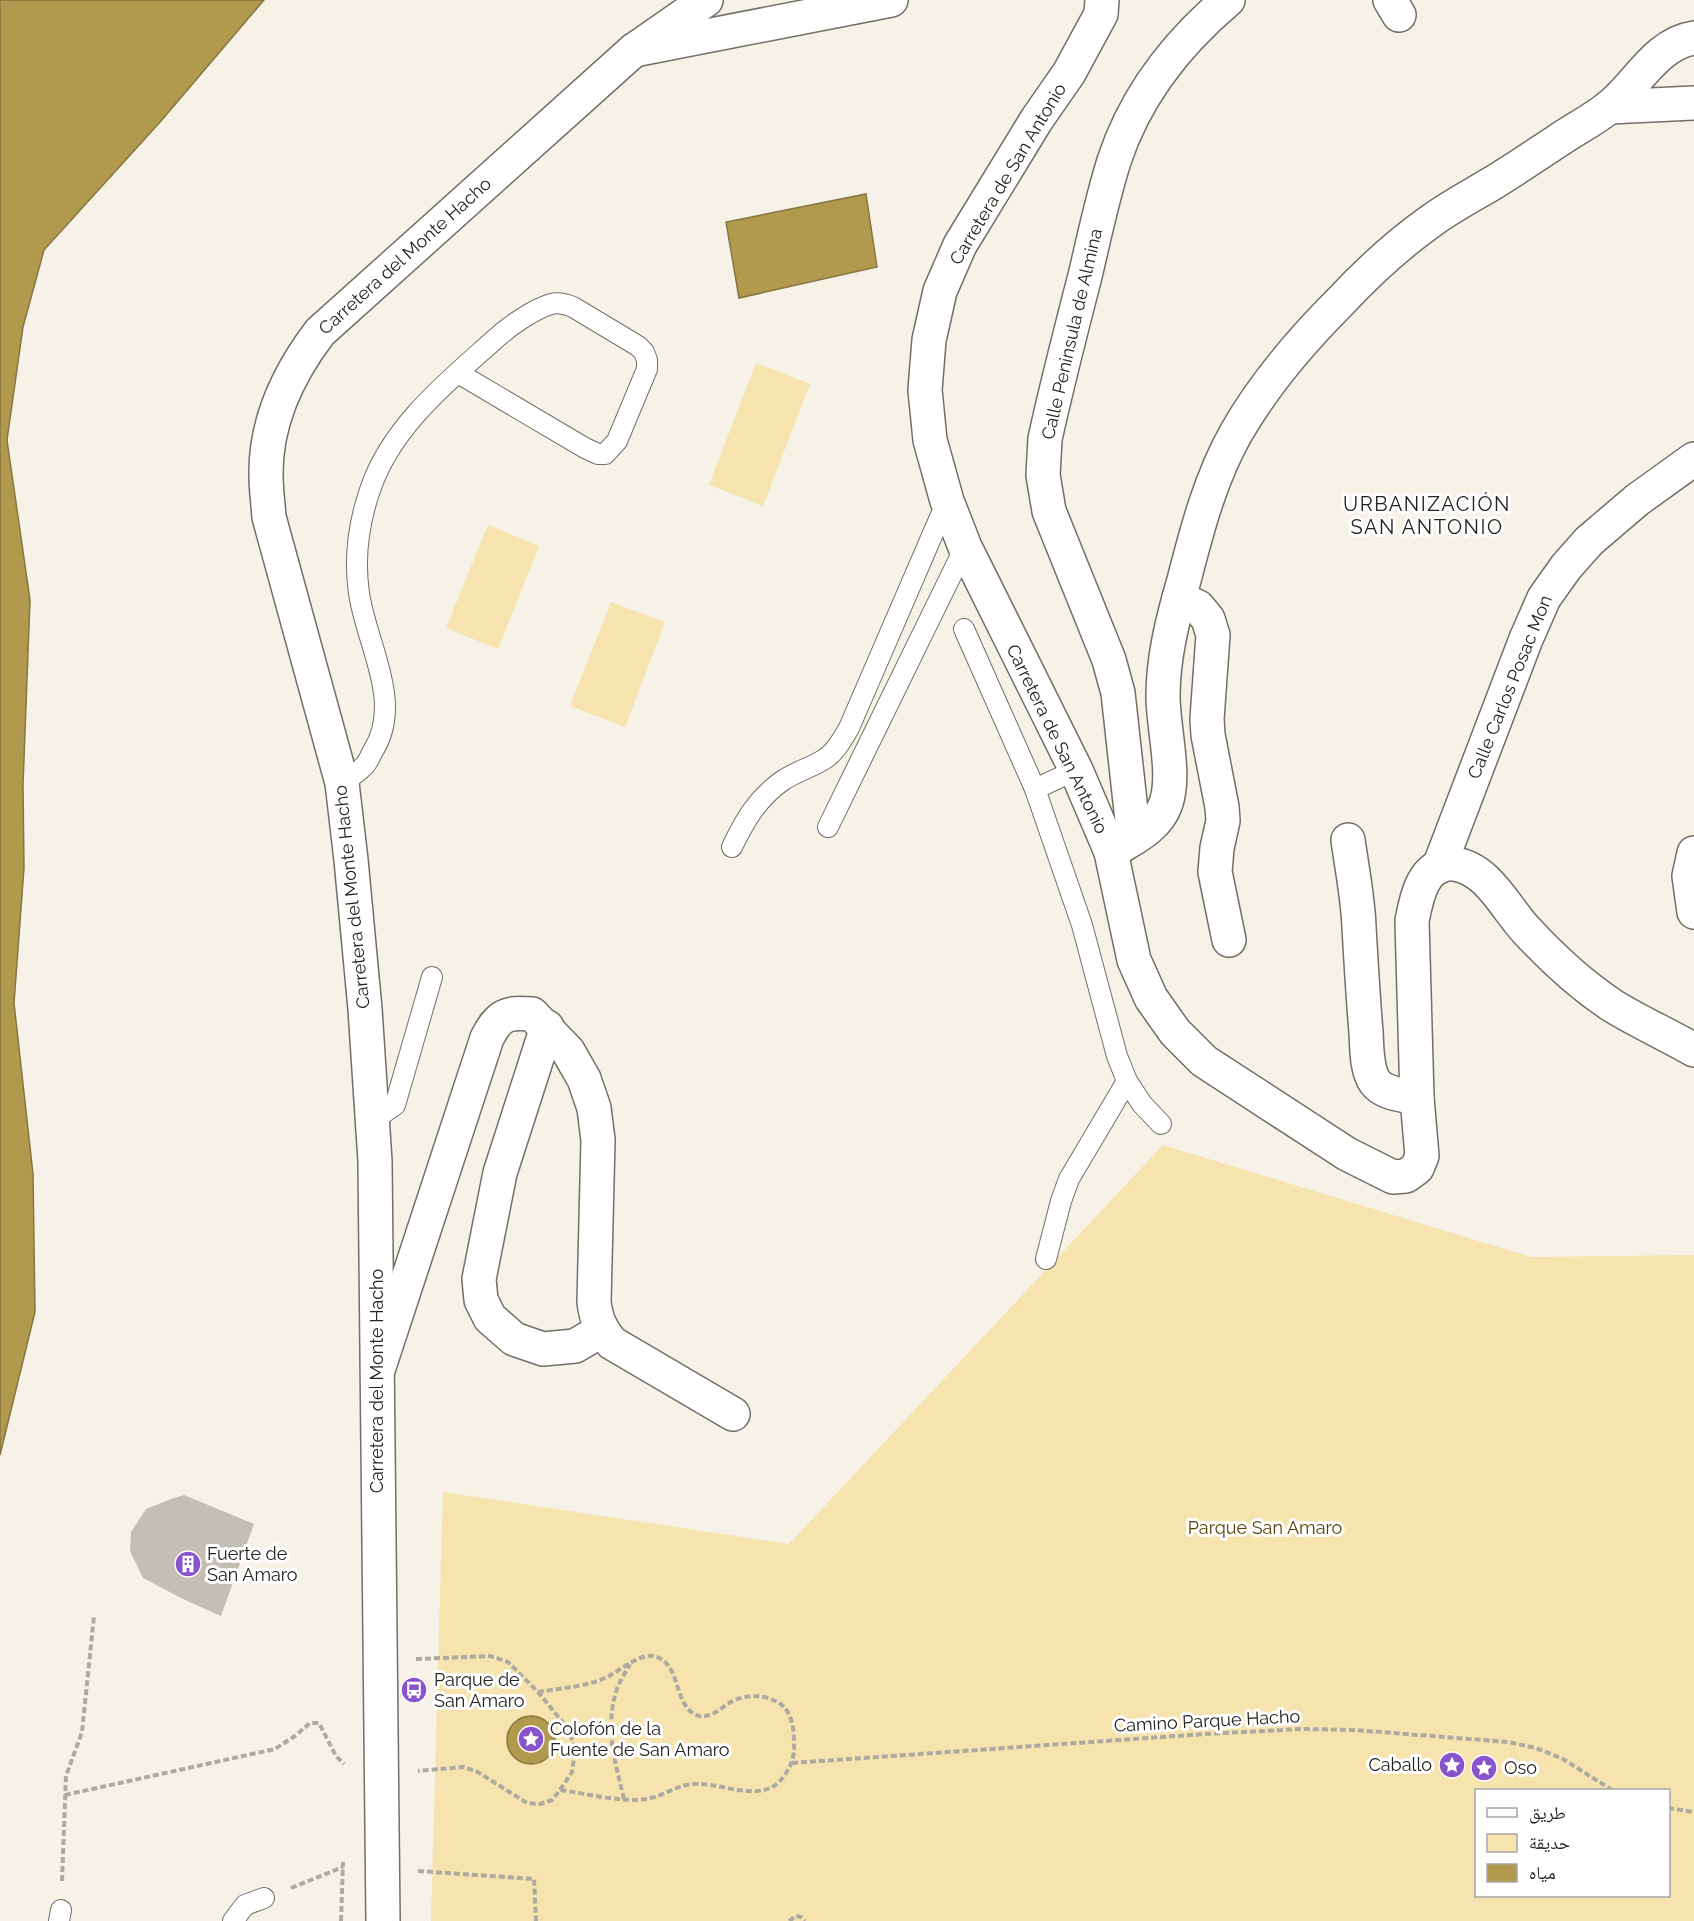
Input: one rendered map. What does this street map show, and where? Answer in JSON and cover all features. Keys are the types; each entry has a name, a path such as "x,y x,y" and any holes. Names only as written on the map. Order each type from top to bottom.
{"street":[{"name":"Carretera del Monte Hacho","path":"383,1921 375,1161 354,883 342,783 269,517 266,474 270,434 279,401 300,358 320,332 359,294 634,50 706,0"},
{"path":"634,50 891,0"},
{"name":"Carretera de San Antonio","path":"1102,0 1101,14 1069,73 1037,119 960,245 940,291 929,340 925,390 930,441 947,501 965,547 1076,770 1123,845 1134,960 1151,998 1175,1032 1204,1062 1347,1154 1393,1177 1406,1176 1412,1172 1417,1168 1422,1156 1417,1098 1412,921 1416,900 1423,882 1439,867"},
{"name":"Calle Peninsula de Almina","path":"1123,845 1118,693 1109,660 1049,511 1043,475 1045,439 1104,200 1115,160 1131,120 1152,83 1177,49 1206,18 1228,0"},
{"path":"1123,845 1159,819 1166,804 1169,790 1162,698 1164,664 1195,537 1214,478 1234,436 1252,406 1286,358 1372,268 1431,221 1609,107 1665,51 1674,44 1694,38"},
{"path":"1609,107 1694,103"},
{"name":"Calle Carlos Posac Mon","path":"1439,867 1500,705 1544,598 1566,567 1589,541 1637,500 1694,459"},
{"path":"1179,598 1198,607 1208,619 1213,635 1207,719 1223,821 1215,872 1229,940"},
{"path":"1348,840 1355,883 1360,970 1372,1075 1376,1083 1386,1090 1417,1098"},
{"path":"1694,853 1689,876 1694,912"},
{"path":"1439,867 1452,864 1478,873 1525,929 1568,972 1614,1006 1694,1050"},
{"path":"377,1374 487,1038 496,1021 513,1012 532,1014 568,1051 584,1079 594,1108 598,1140 594,1302 596,1317 602,1330 612,1343 733,1414"},
{"path":"547,1028 500,1173 479,1279 481,1300 490,1318 513,1339 543,1349 575,1346 602,1330"}],"lane":[{"path":"342,783 365,766 380,741 386,712 382,684 359,593 357,558 361,523 370,489 385,457 422,406 509,326 550,304 558,303 573,307 638,346 644,352 647,360 644,377 617,441 605,454 598,454 585,448 458,373"},
{"path":"732,847 744,821 761,800 782,781 824,759 839,746 849,728 947,501"},
{"path":"828,827 965,547"},
{"path":"964,629 1035,789 1082,925 1117,1056 1127,1082 1142,1104 1161,1124"},
{"path":"1035,789 1076,770"},
{"path":"372,1121 395,1105 432,977"},
{"path":"1046,1259 1060,1201 1070,1179 1127,1082"},
{"path":"233,1921 245,1905 264,1898"}],"path":[{"path":"60,1916 66,1776 82,1732 94,1616"},
{"path":"380,1660 490,1656 508,1662 519,1670 538,1692 590,1683 607,1677 644,1656 654,1656 664,1662 672,1672 678,1690 687,1706 695,1714 704,1716 718,1712 731,1702 750,1696 767,1697 780,1704 790,1715 795,1744 792,1763 782,1780 770,1789 755,1792 699,1784 680,1786 646,1799 624,1799 560,1790"},
{"path":"624,1799 611,1744 611,1715 618,1688 630,1663"},
{"name":"Camino Parque Hacho","path":"792,1763 1205,1734 1302,1729 1355,1730 1508,1742 1536,1748 1563,1759 1609,1789"},
{"path":"1670,1808 1694,1812"},
{"path":"264,1898 343,1867"},
{"path":"383,1868 534,1879 536,1921"},
{"path":"789,1921 796,1916 805,1921"}],"green space":[{"path":"756,363 810,384 763,506 709,485"},
{"path":"488,525 539,546 498,649 446,628"},
{"path":"611,602 665,622 625,727 570,706"},
{"name":"Parque San Amaro","path":"1163,1145 1531,1257 1694,1255 1694,1921 431,1921 443,1492 789,1544"}],"water":[{"path":"0,0 264,0 161,121 44,250 23,327 7,440 30,600 23,785 24,868 14,1003 33,1174 35,1312 0,1455"},
{"path":"866,194 877,267 739,298 726,222"},
{"path":"526,1716 536,1716 551,1726 555,1740 554,1749 545,1760 536,1764 526,1764 511,1754 507,1745 507,1735 517,1720"}],"building":[{"name":"Fuerte de San Amaro","path":"184,1495 254,1524 221,1616 143,1578 130,1551 131,1532 146,1509"}],"place":[{"name":"Fuerte de San Amaro","path":"188,1564"},
{"name":"Parque de San Amaro","path":"414,1690"},
{"name":"Colofón de la Fuente de San Amaro","path":"531,1739"},
{"name":"Caballo","path":"1452,1765"},
{"name":"Oso","path":"1484,1768"}],"district":[{"name":"URBANIZACIÓN SAN ANTONIO","path":"1427,516"}]}
